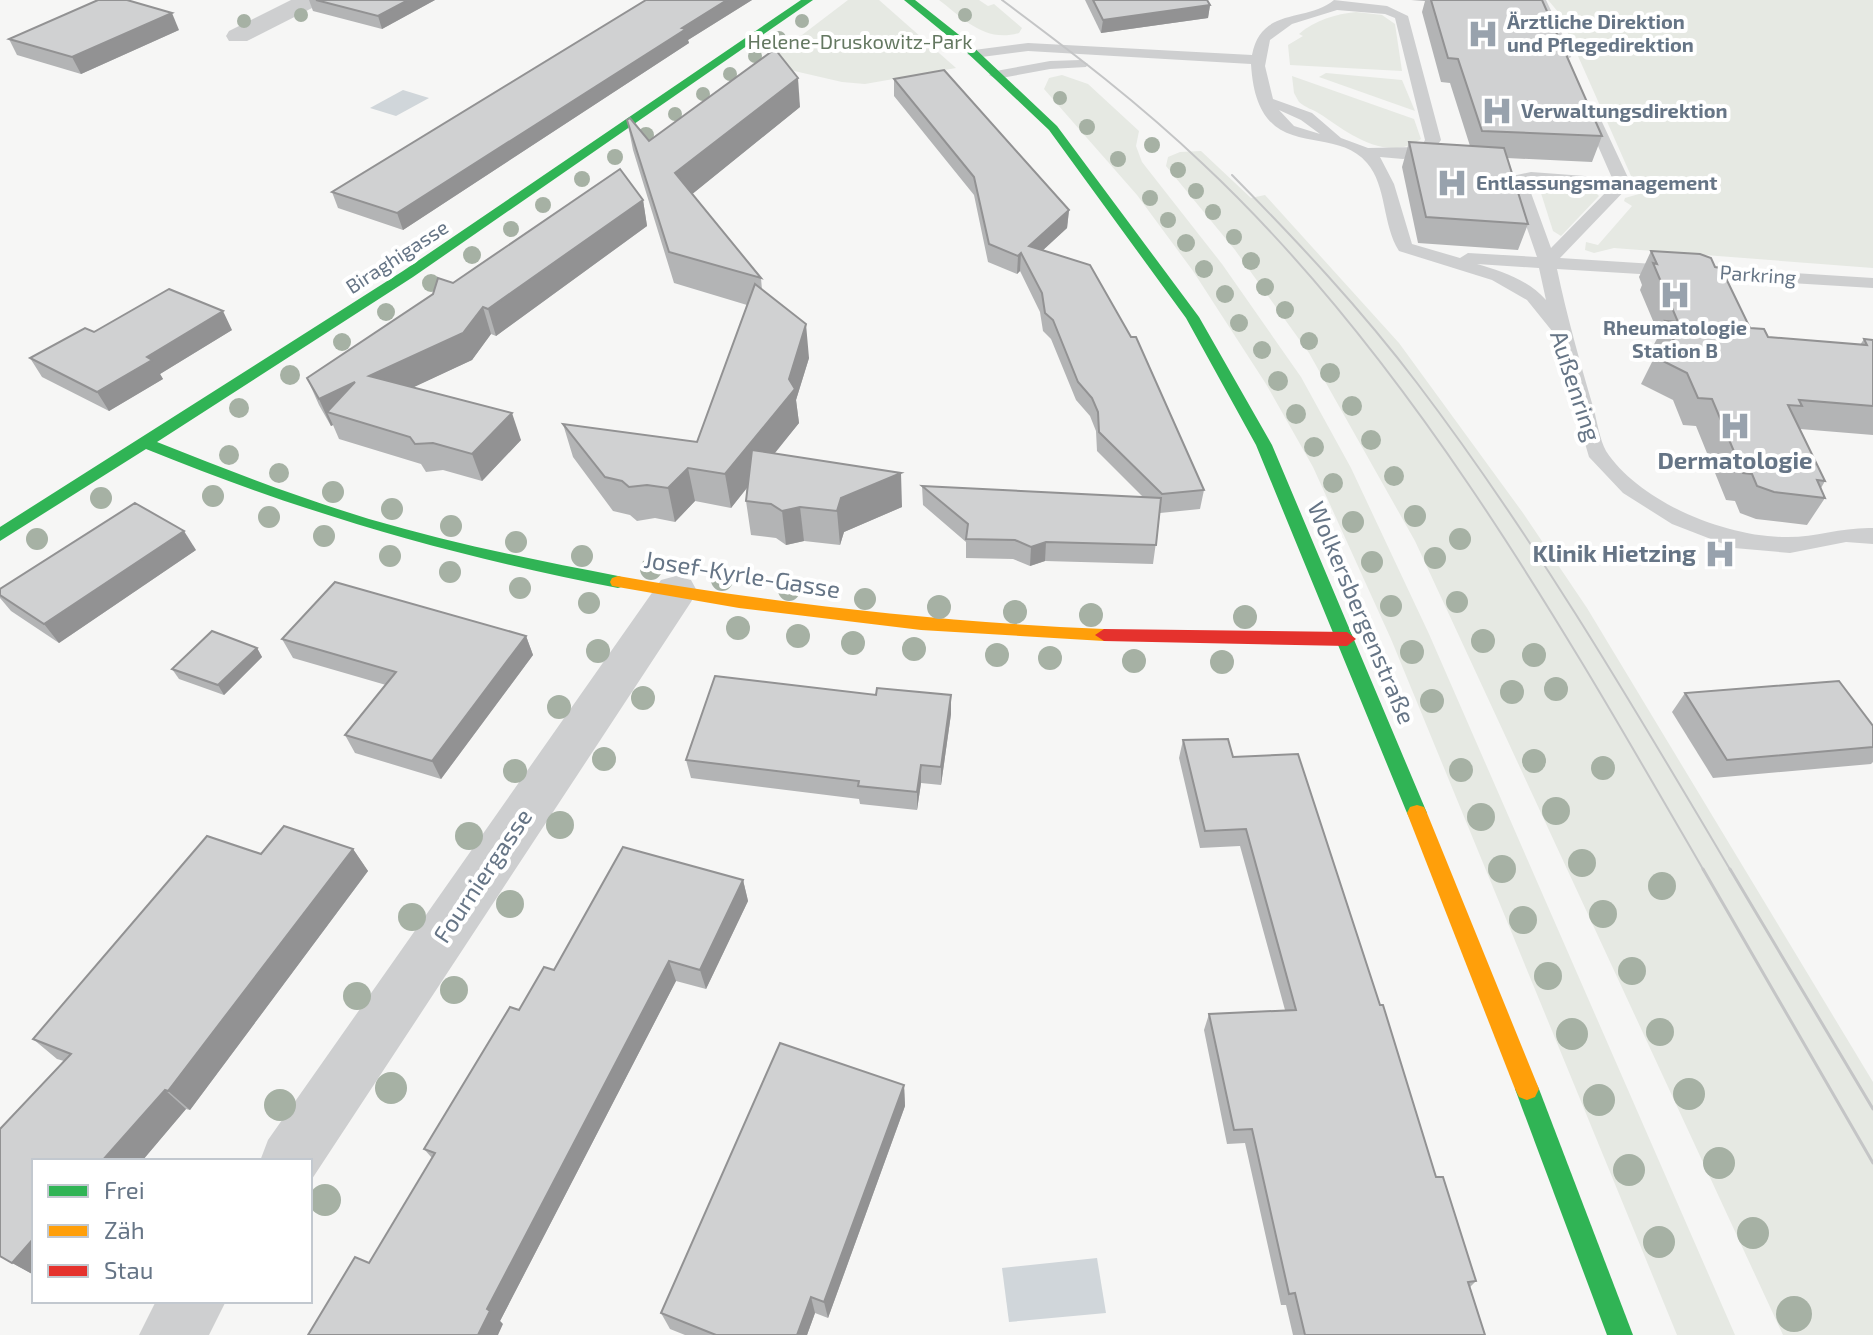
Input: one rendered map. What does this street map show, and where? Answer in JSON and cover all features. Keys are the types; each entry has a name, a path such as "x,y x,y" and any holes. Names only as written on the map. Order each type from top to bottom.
{"street":[{"path":"238,36 310,0"},
{"name":"Biraghigasse","path":"0,535 149,444 493,220 808,0"},
{"name":"Wolkersbergenstraße","path":"909,0 974,54 1053,128 1192,317 1264,445 1347,639 1502,1023 1620,1335"},
{"name":"Josef-Kyrle-Gasse","path":"149,444 255,486 383,529 530,565 676,591 802,611 949,626 1127,636 1347,639"},
{"name":"Fourniergasse","path":"290,1159 676,591"},
{"path":"171,1335 193,1303"}],"lane":[{"path":"974,54 1028,47 1258,67 1302,17 1339,3 1374,8 1401,16 1433,140 1426,151 1416,153 1364,152 1292,131 1275,119 1261,89 1258,67"},
{"path":"1539,4 1623,184"},
{"path":"996,75 1068,64 1165,61"},
{"name":"Außenring","path":"1364,152 1376,163 1385,184 1399,238 1405,247 1498,276 1533,296 1561,330 1596,452 1630,488 1680,519 1734,540 1790,545 1846,535 1873,536"},
{"path":"1561,330 1547,262 1518,179 1531,177 1623,184"},
{"path":"1547,262 1623,184"},
{"name":"Parkring","path":"1434,256 1873,283"}],"green space":[{"name":"Helene-Druskowitz-Park","path":"848,0 879,0 956,68 865,84 842,82 764,64"},
{"path":"939,0 979,0 988,6 994,4 1022,28 1019,33 1007,35 985,32"},
{"path":"1548,0 1873,0 1873,268 1614,248 1594,253 1585,250 1586,242 1598,245 1632,206 1624,201 1625,198 1639,194 1559,13"},
{"path":"1356,12 1382,15 1395,24 1402,71 1290,65 1288,45 1303,36 1299,34 1326,18"},
{"path":"1326,73 1402,80 1415,111 1319,77"},
{"path":"1062,75 1088,84 1139,131 1136,146 1142,162 1222,264 1301,377 1351,468 1429,634 1735,1335 1677,1335 1391,639 1313,467 1266,384 1193,271 1137,195 1044,89 1049,78"},
{"path":"1292,76 1414,119 1421,139 1393,148 1365,142 1299,102 1294,93"},
{"path":"1201,151 1251,198 1265,195 1399,343 1523,513 1587,608 1873,1082 1873,1335 1783,1335 1415,541 1309,353 1235,250 1166,166 1168,157 1180,152"},
{"path":"1540,190 1595,192 1599,196 1561,236 1553,231"}],"shaded area":[{"path":"403,90 429,98 396,116 370,108"},
{"path":"1097,1258 1106,1313 1009,1322 1002,1268"}],"building":[{"path":"98,0 127,0 172,13 72,57 9,39"},
{"path":"316,0 408,0 378,16"},
{"path":"646,0 727,0 397,213 332,192"},
{"path":"1093,0 1207,0 1210,5 1103,20"},
{"path":"1431,0 1542,0 1602,136 1482,131 1458,59 1448,58"},
{"path":"775,49 798,78 675,173 761,278 669,252 627,120 630,118 649,141"},
{"path":"944,70 1069,210 1029,246 1090,265 1131,337 1136,337 1204,490 1162,494 1099,432 1098,412 1092,398 1078,382 1053,320 1045,313 1042,293 1021,253 1018,256 989,244 974,177 894,79"},
{"path":"1409,142 1504,148 1528,224 1426,217"},
{"path":"620,169 643,200 488,309 483,307 463,333 369,376 512,413 472,454 433,443 415,444 410,437 327,412 355,382 319,399 307,378 433,294 438,278 453,283"},
{"path":"1651,251 1700,254 1711,258 1715,267 1721,268 1750,328 1764,329 1768,337 1867,345 1864,339 1873,340 1873,406 1799,400 1802,406 1788,405 1825,481 1817,480 1825,498 1774,492 1757,486 1752,474 1743,473 1712,399 1698,398 1687,373 1655,357 1675,343 1665,321 1678,322"},
{"path":"755,284 806,324 789,379 795,389 725,474 688,468 668,488 647,485 629,487 622,481 605,477 563,424 697,442"},
{"path":"169,289 223,311 147,357 152,360 97,392 30,358 85,328 94,332"},
{"path":"752,450 901,473 841,498 837,511 800,507 782,511 771,504 746,501"},
{"path":"922,486 1161,498 1156,545 1046,542 1031,547 1015,540 966,539 968,524"},
{"path":"135,503 184,531 44,624 0,595 0,589"},
{"path":"335,582 526,636 432,761 345,735 396,672 282,639"},
{"path":"212,631 257,648 218,685 172,669"},
{"path":"715,676 876,695 877,688 951,695 941,767 921,765 917,792 858,786 859,781 686,760"},
{"path":"1839,681 1873,726 1873,747 1727,760 1685,693"},
{"path":"1228,739 1233,757 1298,754 1380,1005 1383,1005 1436,1177 1443,1177 1476,1281 1468,1282 1485,1335 1305,1335 1295,1293 1289,1294 1252,1129 1234,1130 1209,1014 1296,1010 1246,829 1205,831 1183,740"},
{"path":"284,826 353,849 168,1091 165,1090 104,1159 32,1159 32,1240 12,1263 0,1256 0,1129 71,1054 33,1039 207,836 261,854"},
{"path":"623,847 743,880 700,970 669,961 487,1309 490,1311 478,1335 308,1335 355,1257 369,1263 435,1153 424,1149 510,1007 519,1010 544,967 554,970"},
{"path":"780,1043 904,1085 824,1302 811,1297 797,1335 716,1335 661,1313"}],"tram line":[{"path":"1002,0 1105,79 1203,164 1278,240 1349,322 1415,409 1538,591 1704,871"},
{"path":"1232,175 1351,302 1460,441 1581,622 1731,871"},
{"path":"1703,869 1873,1163"},
{"path":"1730,869 1873,1109"}],"traffic: fast":[{"path":"0,535 408,274 808,0"},
{"path":"909,0 964,44 1053,128 1192,317 1264,445 1417,813"},
{"path":"149,444 259,488 398,533 544,568 618,582"},
{"path":"1527,1089 1620,1335"}],"traffic: slow":[{"path":"618,582 860,618 982,629 1104,635"},
{"path":"1417,813 1527,1089"}],"traffic: jam":[{"path":"1104,635 1347,639"}],"place":[{"name":"Ärztliche Direktion und Pflegedirektion","path":"1483,34"},
{"name":"Verwaltungsdirektion","path":"1497,111"},
{"name":"Entlassungsmanagement","path":"1452,183"},
{"name":"Rheumatologie Station B","path":"1675,295"},
{"name":"Dermatologie","path":"1735,426"},
{"name":"Klinik Hietzing","path":"1720,554"}]}
